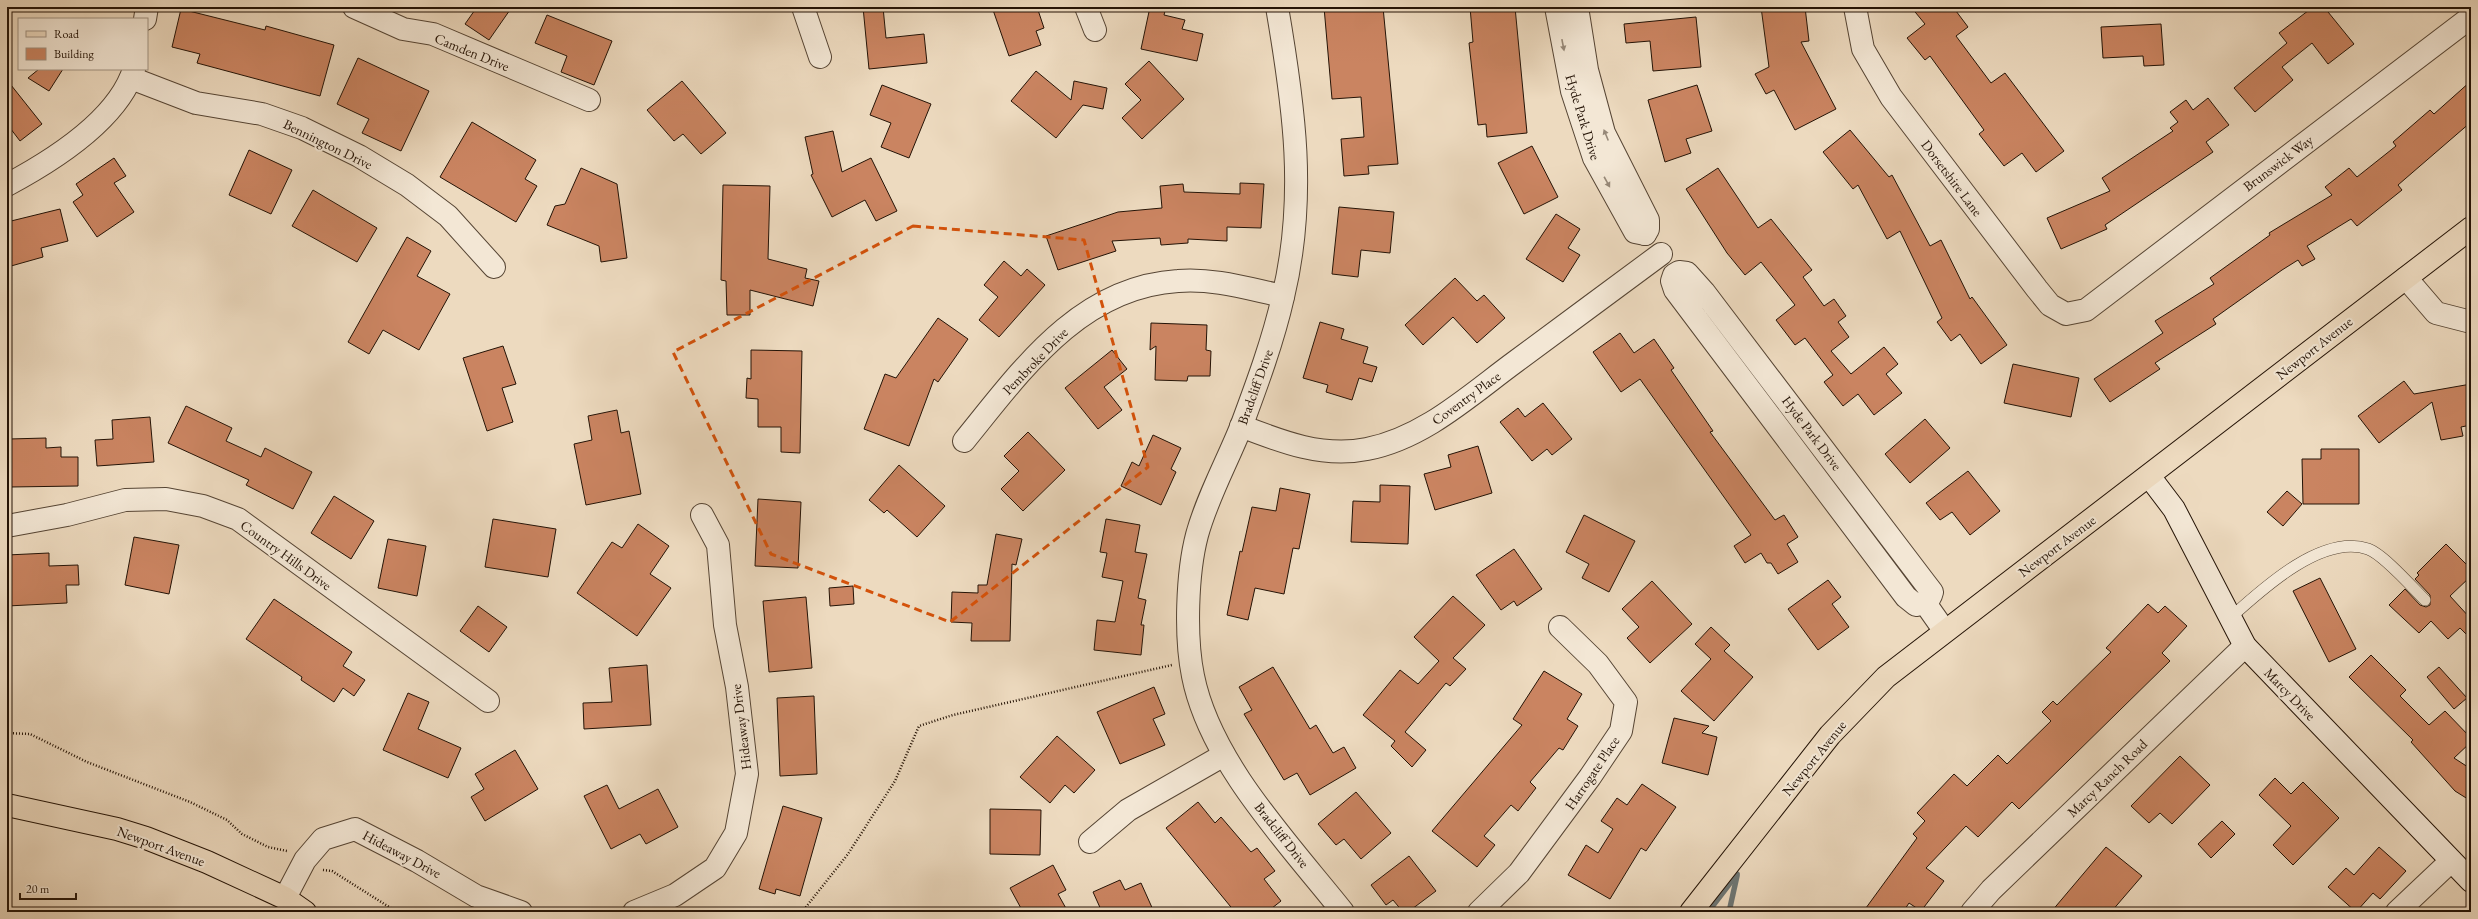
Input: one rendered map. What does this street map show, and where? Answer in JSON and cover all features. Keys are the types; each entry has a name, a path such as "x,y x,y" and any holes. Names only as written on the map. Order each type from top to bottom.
{"main road":[{"name":"Newport Avenue","path":"1691,912 1830,735 1886,676 1944,630 2149,476 2471,228"},
{"name":"Newport Avenue","path":"7,805 117,829 146,838 207,862 285,898 306,912"}],"street":[{"path":"145,18 147,7"},
{"name":"Camden Drive","path":"354,7 403,29 433,34 589,100"},
{"path":"803,7 820,57"},
{"path":"1086,7 1095,30"},
{"name":"Bradcliff Drive","path":"1277,7 1289,75 1298,172 1295,232 1283,296 1270,344 1241,426 1200,527 1194,549 1190,573 1189,624 1193,675 1210,727 1224,755 1259,806 1343,912"},
{"name":"Hyde Park Drive","path":"1556,7 1572,91 1594,158 1635,232 1645,234 1677,273 1687,273 1704,292 1921,576 1932,592 1931,597 1925,603 1944,630"},
{"name":"Hyde Park Drive","path":"1577,7 1587,70 1604,133 1648,220 1649,224 1645,234"},
{"name":"Dorsetshire Lane","path":"1855,7 1863,49 1895,103 2050,305 2066,314 2086,310"},
{"name":"Brunswick Way","path":"2086,310 2471,17"},
{"path":"7,185 35,170 111,110 132,73"},
{"name":"Bennington Drive","path":"132,73 196,103 262,114 302,128 359,156 407,185 448,216 494,267"},
{"name":"Coventry Place","path":"1241,426 1303,448 1328,451 1367,449 1404,438 1446,413 1661,254"},
{"path":"2406,278 2436,313 2471,322"},
{"name":"Pembroke Drive","path":"964,441 1024,369 1058,332 1103,302 1150,285 1178,281 1214,282 1283,296"},
{"name":"Marcy Drive","path":"2149,476 2174,509 2245,646 2471,881"},
{"name":"Country Hills Drive","path":"7,526 67,515 125,500 166,499 203,506 238,519 488,701"},
{"name":"Hideaway Drive","path":"634,912 675,894 715,868 736,833 747,774 737,687 725,625 718,545 702,515"},
{"name":"Harrogate Place","path":"1479,912 1519,873 1553,829 1621,730 1626,702 1598,664 1560,627"},
{"name":"Marcy Ranch Road","path":"1972,912 1991,890 2245,646"},
{"path":"1090,842 1128,810 1224,755"},
{"name":"Hideaway Drive","path":"285,898 305,860 323,839 355,830 417,861 476,896 521,912"},
{"path":"2397,912 2451,861"}],"lane":[{"path":"2230,619 2268,584 2292,568 2335,547 2348,545 2369,550 2425,600"}],"path":[{"path":"802,912 848,854 895,781 919,726 1130,674 1192,661"},
{"path":"7,733 30,734 87,762 190,802 227,820 248,838 268,847 287,851 323,870 332,871 397,912"}],"highlighted area":[{"path":"913,226 1084,240 1148,467 950,622 771,554 673,352"}],"building":[{"path":"477,7 512,7 489,40 465,24"},
{"path":"863,7 883,7 886,38 924,34 927,63 869,69"},
{"path":"992,7 1037,7 1044,28 1036,31 1041,45 1009,56"},
{"path":"1150,7 1166,7 1164,15 1185,20 1182,29 1203,34 1197,61 1141,49"},
{"path":"1324,7 1383,7 1398,164 1368,166 1369,174 1344,176 1341,139 1364,137 1361,97 1332,99"},
{"path":"1470,7 1515,7 1527,133 1487,137 1486,124 1478,125 1469,43 1473,42"},
{"path":"1761,7 1805,7 1809,41 1801,42 1836,109 1795,130 1774,90 1766,94 1755,74 1769,67"},
{"path":"1911,7 1953,7 1968,27 1956,36 1991,83 2005,73 2064,151 2036,172 2022,153 2004,166 1979,134 1984,130 1930,56 1925,60 1907,38 1925,24"},
{"path":"2313,7 2324,7 2354,44 2328,64 2312,43 2282,67 2293,80 2255,112 2234,88 2287,43 2279,33"},
{"path":"181,9 265,30 266,26 334,45 320,96 197,63 200,54 172,47"},
{"path":"547,15 612,41 594,85 561,72 567,56 535,43"},
{"path":"1696,17 1701,67 1653,71 1650,41 1626,43 1624,24"},
{"path":"2161,24 2164,65 2144,66 2143,56 2103,58 2101,27"},
{"path":"358,58 429,91 401,151 362,133 369,119 337,104"},
{"path":"1149,61 1184,99 1142,139 1122,118 1141,100 1125,84"},
{"path":"38,70 62,70 49,91 28,78"},
{"path":"1036,71 1071,100 1074,81 1107,88 1103,109 1083,105 1056,138 1011,101"},
{"path":"7,80 42,124 20,141 7,124"},
{"path":"682,81 726,133 701,154 683,134 674,141 647,110"},
{"path":"2471,81 2471,122 2398,185 2402,190 2357,226 2351,219 2307,246 2315,259 2302,266 2298,260 2282,270 2213,319 2216,324 2155,363 2160,369 2110,402 2094,379 2163,333 2155,321 2214,284 2210,278 2270,235 2269,233 2332,195 2325,187 2349,168 2357,177 2396,146 2393,142 2430,110 2434,114"},
{"path":"882,85 931,104 909,158 881,147 891,123 870,115"},
{"path":"1697,85 1712,131 1686,139 1691,153 1665,162 1648,100"},
{"path":"2208,98 2229,125 2206,142 2213,152 2105,225 2107,229 2061,249 2047,218 2110,191 2102,178 2173,131 2170,128 2178,122 2170,112 2186,100 2193,110"},
{"path":"472,122 536,160 525,179 537,186 516,222 440,177"},
{"path":"1850,130 1889,177 1892,175 1930,246 1941,240 1970,299 1972,297 2007,345 1981,364 1960,334 1951,341 1937,322 1942,318 1900,231 1887,239 1858,185 1853,189 1823,152"},
{"path":"833,131 842,172 871,158 897,211 876,221 865,200 832,217 811,175 813,174 805,137"},
{"path":"1532,146 1558,197 1524,214 1498,163"},
{"path":"249,150 292,170 271,214 229,195"},
{"path":"114,158 126,176 114,183 134,212 97,237 73,202 83,195 76,184"},
{"path":"581,168 617,184 627,258 601,262 599,246 547,225 555,206 565,204"},
{"path":"1718,168 1758,228 1771,219 1812,270 1803,277 1824,306 1834,299 1846,316 1838,322 1849,337 1831,351 1851,374 1884,347 1898,364 1886,374 1902,393 1874,415 1858,394 1843,406 1824,382 1833,375 1805,338 1795,345 1776,320 1795,305 1761,262 1745,275 1727,253 1686,189"},
{"path":"1240,183 1264,184 1261,228 1227,227 1227,241 1188,239 1188,243 1161,245 1160,238 1112,241 1116,251 1058,270 1046,236 1118,212 1162,208 1160,186 1183,184 1184,192 1240,194"},
{"path":"723,185 770,186 768,259 807,269 805,278 819,281 813,306 750,290 750,315 727,315 726,281 721,280"},
{"path":"313,190 377,228 357,262 292,226"},
{"path":"1339,207 1394,212 1390,253 1361,250 1358,277 1332,274"},
{"path":"60,209 68,241 41,248 43,257 11,266 7,251 7,222"},
{"path":"1556,214 1580,229 1568,248 1580,255 1563,282 1526,259"},
{"path":"407,237 431,251 417,276 450,294 419,350 383,330 369,354 348,342"},
{"path":"1004,261 1021,276 1027,269 1045,285 999,337 979,320 998,297 984,285"},
{"path":"1455,278 1477,301 1484,295 1505,318 1477,343 1453,317 1423,345 1405,325"},
{"path":"938,318 968,339 938,382 934,379 909,446 864,429 885,374 896,378"},
{"path":"1320,322 1344,329 1341,339 1368,347 1363,363 1377,367 1372,382 1359,378 1352,400 1326,392 1328,385 1303,378"},
{"path":"1151,323 1207,325 1206,350 1211,351 1210,376 1188,376 1187,381 1155,380 1156,346 1150,350"},
{"path":"1620,333 1634,353 1654,339 1674,368 1671,370 1713,431 1710,432 1775,520 1784,515 1798,537 1787,544 1798,562 1778,574 1771,563 1767,563 1761,553 1745,563 1734,546 1751,535 1640,379 1621,392 1593,352"},
{"path":"503,346 516,384 502,388 513,422 487,431 463,358"},
{"path":"751,350 802,351 800,453 781,452 781,427 758,427 758,399 746,398 747,378 751,379"},
{"path":"1112,350 1127,369 1104,387 1122,410 1098,429 1065,388"},
{"path":"2013,364 2079,378 2071,417 2004,403"},
{"path":"2404,381 2414,394 2471,384 2471,425 2461,427 2463,436 2441,440 2432,402 2379,443 2358,416"},
{"path":"1543,403 1572,439 1552,455 1547,449 1532,461 1500,422 1518,408 1525,417"},
{"path":"186,406 232,428 226,441 261,457 265,448 312,472 293,509 246,485 249,480 168,443"},
{"path":"617,410 621,433 629,431 641,494 586,505 574,444 592,440 588,416"},
{"path":"150,417 154,462 97,466 95,440 113,439 112,420"},
{"path":"1925,419 1950,448 1910,483 1885,454"},
{"path":"1028,432 1065,470 1023,511 1001,489 1019,471 1004,456"},
{"path":"1153,435 1181,448 1171,469 1176,472 1161,505 1121,486 1132,462 1139,466"},
{"path":"46,438 46,448 61,447 61,457 78,457 78,486 10,487 9,439"},
{"path":"1478,446 1492,493 1435,510 1424,474 1451,467 1448,455"},
{"path":"2321,449 2359,449 2359,504 2303,504 2302,459 2321,459"},
{"path":"899,465 945,506 917,537 887,510 884,513 869,500"},
{"path":"1968,471 2000,511 1970,535 1952,512 1940,520 1926,503"},
{"path":"1380,485 1410,486 1408,544 1351,542 1353,501 1380,502"},
{"path":"1280,488 1310,494 1299,549 1293,548 1284,594 1255,588 1248,620 1227,615 1240,551 1242,552 1252,507 1276,511"},
{"path":"2287,491 2302,504 2283,526 2267,512"},
{"path":"334,496 374,521 351,559 311,533"},
{"path":"758,499 801,502 798,568 755,566"},
{"path":"1584,515 1635,541 1609,592 1582,578 1589,564 1566,552"},
{"path":"493,519 556,529 548,577 485,567"},
{"path":"1106,519 1140,525 1135,552 1147,554 1138,598 1146,600 1141,625 1144,625 1141,655 1094,650 1097,620 1115,622 1123,581 1102,577 1107,553 1100,552"},
{"path":"638,524 669,546 650,574 671,588 637,636 577,593 612,542 622,548"},
{"path":"996,534 1022,539 1016,565 1012,564 1010,641 971,641 972,623 951,622 952,592 978,593 978,585 987,585"},
{"path":"134,537 179,545 169,594 125,585"},
{"path":"388,539 426,546 417,596 378,588"},
{"path":"2446,544 2471,569 2471,576 2450,596 2471,619 2471,639 2460,628 2448,639 2431,621 2419,633 2389,605 2405,589 2420,605 2426,607 2430,605 2430,595 2415,579 2419,575 2417,573"},
{"path":"1514,549 1542,589 1517,606 1514,601 1501,610 1476,575"},
{"path":"49,553 49,566 78,565 79,585 66,585 67,603 7,606 7,555"},
{"path":"2320,578 2356,649 2329,662 2293,591"},
{"path":"1828,580 1841,597 1832,604 1849,627 1818,650 1788,609"},
{"path":"1652,581 1692,624 1650,663 1627,638 1639,627 1622,609"},
{"path":"853,586 854,604 830,606 829,588"},
{"path":"1453,596 1485,625 1453,658 1466,669 1450,686 1446,683 1405,732 1426,750 1412,767 1391,746 1395,741 1363,715 1400,670 1418,684 1439,661 1414,637"},
{"path":"806,597 812,668 769,672 763,601"},
{"path":"274,599 352,652 343,666 365,680 354,696 343,688 334,702 301,680 302,677 246,639"},
{"path":"2148,604 2158,613 2165,606 2187,626 2162,653 2170,661 2019,809 2012,802 1978,837 1966,826 1926,868 1944,881 1921,911 1909,903 1903,912 1863,912 1917,838 1913,834 1925,821 1917,813 1954,774 1967,786 1998,755 2007,764 2051,721 2042,712 2053,701 2057,705 2111,652 2106,648"},
{"path":"478,606 507,627 489,652 460,631"},
{"path":"1711,627 1730,645 1724,651 1753,677 1714,721 1681,691 1711,659 1695,644"},
{"path":"2371,655 2406,690 2400,696 2429,725 2445,711 2471,738 2471,742 2454,758 2471,769 2471,801 2455,791 2411,742 2413,740 2349,677"},
{"path":"647,665 651,725 584,729 583,703 612,702 609,668"},
{"path":"1273,667 1310,729 1316,725 1333,753 1344,747 1356,768 1310,795 1297,773 1284,780 1244,714 1252,710 1239,687"},
{"path":"2439,667 2467,698 2454,709 2427,677"},
{"path":"1544,671 1582,694 1567,719 1578,726 1563,750 1559,748 1530,782 1536,788 1518,811 1511,805 1484,836 1495,845 1477,867 1432,831 1522,725 1513,719"},
{"path":"1154,687 1165,714 1153,719 1165,745 1120,764 1097,712"},
{"path":"408,693 429,702 418,729 461,748 448,778 383,750"},
{"path":"814,696 817,774 780,776 777,698"},
{"path":"1674,718 1709,726 1702,733 1717,737 1708,775 1662,763"},
{"path":"1057,736 1095,770 1074,793 1065,785 1050,803 1020,777"},
{"path":"515,750 538,789 485,821 471,797 484,789 475,774"},
{"path":"2180,756 2210,785 2172,824 2160,813 2149,823 2131,806"},
{"path":"2275,778 2291,794 2303,782 2339,818 2293,865 2273,845 2291,826 2259,795"},
{"path":"1642,784 1676,807 1646,851 1641,848 1610,899 1568,875 1586,845 1598,853 1613,829 1601,821 1617,798 1627,805"},
{"path":"607,785 619,809 658,789 678,827 646,844 640,834 611,849 584,796"},
{"path":"1356,792 1391,833 1361,859 1344,839 1336,845 1318,824"},
{"path":"1198,802 1215,823 1221,817 1251,852 1257,848 1275,871 1264,879 1281,901 1267,912 1235,912 1166,828"},
{"path":"783,806 822,818 800,896 776,889 775,894 759,889"},
{"path":"990,809 1041,810 1040,855 990,854"},
{"path":"2222,821 2235,834 2211,858 2198,844"},
{"path":"2106,847 2142,876 2111,912 2051,912"},
{"path":"2379,847 2406,871 2380,899 2373,893 2356,912 2328,887 2346,868 2354,875"},
{"path":"1409,856 1436,891 1408,912 1403,912 1393,900 1386,905 1371,885"},
{"path":"1053,865 1066,890 1058,894 1068,912 1023,912 1010,888"},
{"path":"1120,880 1125,890 1141,883 1154,912 1102,912 1093,892"}],"waterway":[{"path":"1708,912 1737,874"},
{"path":"1729,912 1737,876"}]}
